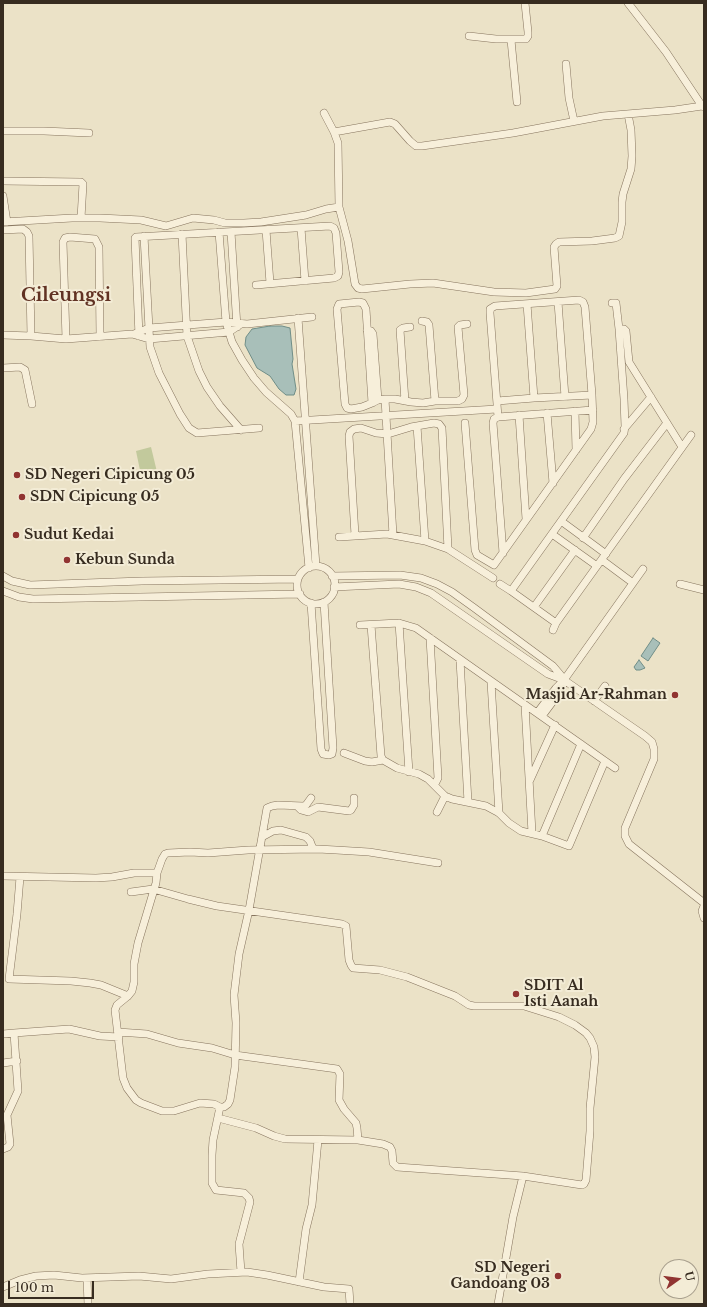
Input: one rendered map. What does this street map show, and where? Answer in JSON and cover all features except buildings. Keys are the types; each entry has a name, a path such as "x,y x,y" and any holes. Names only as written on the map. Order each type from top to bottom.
{"street":[{"path":"469,36 524,40 527,38 528,32 525,3"},
{"path":"334,132 390,122 395,124 416,146 422,146 492,136 604,116 703,106 666,52 628,3"},
{"path":"511,40 517,102"},
{"path":"566,64 569,98 574,121"},
{"path":"324,113 338,143 339,207 348,241 355,284 358,288 362,289 434,283 507,293 526,293 555,289 557,286 554,247 559,242 592,241 615,238 619,236 622,222 623,194 632,162 631,130 628,114"},
{"path":"3,130 44,130 89,133"},
{"path":"3,182 81,182 83,184 81,218"},
{"path":"3,196 5,222 81,218 141,220 166,226 193,218 214,220 225,223 261,222 306,215 339,207"},
{"path":"136,334 135,238 138,236 330,226 334,228 339,272 338,276 334,278 256,285"},
{"path":"301,228 305,281"},
{"path":"3,230 23,229 29,236 31,336"},
{"path":"266,230 270,283"},
{"path":"219,232 226,322 232,342 254,378 266,392 291,414 295,421 306,537 312,567"},
{"path":"231,232 238,325"},
{"path":"182,234 187,336 199,371 207,387 220,406 241,430"},
{"path":"144,236 150,347 164,385 180,414 193,431 197,433 203,434 259,428"},
{"path":"66,339 63,242 65,238 95,239 99,247 100,337"},
{"path":"465,423 475,550 477,555 494,565 591,429 593,422 593,410 586,307 583,302 579,300 495,306 490,309 498,417"},
{"path":"558,302 565,397"},
{"path":"393,535 388,434 386,416 378,400 373,334 371,331 367,330 366,308 363,303 339,304 337,309 345,404 347,408 351,409 362,407 378,400 395,399 423,403 435,401 458,401 462,399 464,394 458,325 467,324"},
{"path":"612,303 616,303 625,362 624,429"},
{"path":"527,304 534,398"},
{"path":"3,335 66,339 136,334 149,328 226,322 238,325 312,317"},
{"path":"298,318 314,537 312,567"},
{"path":"422,321 427,322 429,325 435,401"},
{"path":"136,334 149,339 187,336 229,332 238,325"},
{"path":"405,401 400,330 410,327"},
{"path":"625,362 650,397 682,447"},
{"path":"3,368 20,368 25,370 32,404"},
{"path":"295,421 386,416 497,405 534,398 592,395"},
{"path":"511,591 621,437 624,429 650,397"},
{"path":"503,553 493,423 494,419 498,417 519,415 593,410"},
{"path":"575,411 576,450"},
{"path":"547,413 553,483"},
{"path":"519,415 526,519"},
{"path":"356,535 349,436 350,432 354,429 361,428 376,433 388,434 434,423 439,424 442,428 448,549"},
{"path":"584,538 624,479 667,423"},
{"path":"417,426 425,541"},
{"path":"552,630 691,435"},
{"path":"561,522 584,538 602,560 633,583"},
{"path":"339,537 387,534 425,541 448,549 493,578"},
{"path":"552,534 575,550 602,560"},
{"path":"306,537 314,537"},
{"path":"534,607 575,550"},
{"path":"312,567 326,570 332,576 334,581 331,596 319,604 304,600 297,587 298,579 302,572 312,567"},
{"path":"540,715 560,692 564,680 643,569"},
{"path":"332,576 400,575 420,578 437,584 474,607 553,666 564,680"},
{"path":"3,576 12,581 30,585 298,579"},
{"path":"160,582 160,596"},
{"path":"109,583 110,597"},
{"path":"334,587 399,584 416,587 431,593 548,674 564,680 645,736 652,742 654,759 625,828 625,836 630,844 704,903"},
{"path":"500,584 556,623"},
{"path":"680,584 704,590"},
{"path":"3,591 19,597 33,599 300,594"},
{"path":"311,603 321,749 326,755 332,754 333,748 324,602"},
{"path":"399,624 409,772"},
{"path":"360,625 399,624 416,628 615,768"},
{"path":"371,625 380,756 383,760 397,768 419,774 435,784 445,796 460,802 468,802 486,806 499,813 509,823 521,831 542,836 569,846 605,761"},
{"path":"430,638 438,778 435,784"},
{"path":"460,660 468,802"},
{"path":"491,682 499,813"},
{"path":"594,701 605,686"},
{"path":"525,705 532,833"},
{"path":"529,781 555,726"},
{"path":"542,836 581,744"},
{"path":"344,752 365,761 372,762 383,760"},
{"path":"436,812 445,796"},
{"path":"311,798 306,805 303,806 278,805 267,808 259,850 249,910 239,954 234,995 235,1067 230,1100 228,1104 224,1107 220,1107 214,1104 200,1103 174,1111 165,1111 141,1103 136,1100 124,1083 116,1007 132,991 134,982 134,964 138,943 162,860 166,854 190,852 208,854 243,850 259,850 313,849 369,852 438,863"},
{"path":"298,807 301,810 308,812 318,807 349,811 354,805 354,798"},
{"path":"262,837 273,831 281,830 306,837 313,849"},
{"path":"3,876 96,878 134,873 158,873"},
{"path":"20,877 17,914 6,979 90,983 101,985 128,996"},
{"path":"131,892 153,889 217,906 342,924 346,926 349,960 350,965 353,968 380,970 407,977 455,996 469,1005 524,1006 559,1017 575,1025 586,1033 592,1042 595,1057 590,1108 590,1131 586,1182 582,1185 523,1176 397,1166 393,1163 392,1151 386,1144 358,1140 285,1139 256,1128 218,1118"},
{"path":"704,906 702,911 704,918"},
{"path":"3,1034 70,1029 100,1036 147,1034 178,1042 212,1048 235,1055 336,1068 340,1074 339,1100 344,1109 356,1123 358,1140"},
{"path":"3,1149 8,1147 10,1144 7,1115 18,1091 14,1033"},
{"path":"3,1063 17,1062"},
{"path":"220,1107 213,1140 212,1155 214,1187 219,1191 244,1193 249,1198 250,1202 239,1244 241,1272"},
{"path":"299,1282 306,1229 312,1205 318,1140"},
{"path":"498,1304 513,1217 523,1176"},
{"path":"3,1287 20,1280 36,1276 54,1275 86,1278 139,1276 170,1279 208,1274 241,1272 267,1275 324,1287 349,1289 350,1304"},
{"path":"86,1278 88,1304"}],"green space":[{"path":"151,447 157,472 141,475 136,451"}],"water":[{"path":"270,326 290,328 293,359 292,364 296,389 294,395 286,395 279,389 270,376 257,368 245,345 246,337 252,329"},
{"path":"653,638 660,643 648,661 641,656"},
{"path":"639,660 645,668 636,670 634,667"}],"place":[{"name":"SD Negeri Cipicung 05","path":"17,475"},
{"name":"SDN Cipicung 05","path":"22,497"},
{"name":"Sudut Kedai","path":"16,535"},
{"name":"Kebun Sunda","path":"67,560"},
{"name":"Masjid Ar-Rahman","path":"675,695"},
{"name":"SDIT Al Isti Aanah","path":"516,994"},
{"name":"SD Negeri Gandoang 03","path":"558,1276"}],"district":[{"name":"Cileungsi","path":"66,296"}]}
